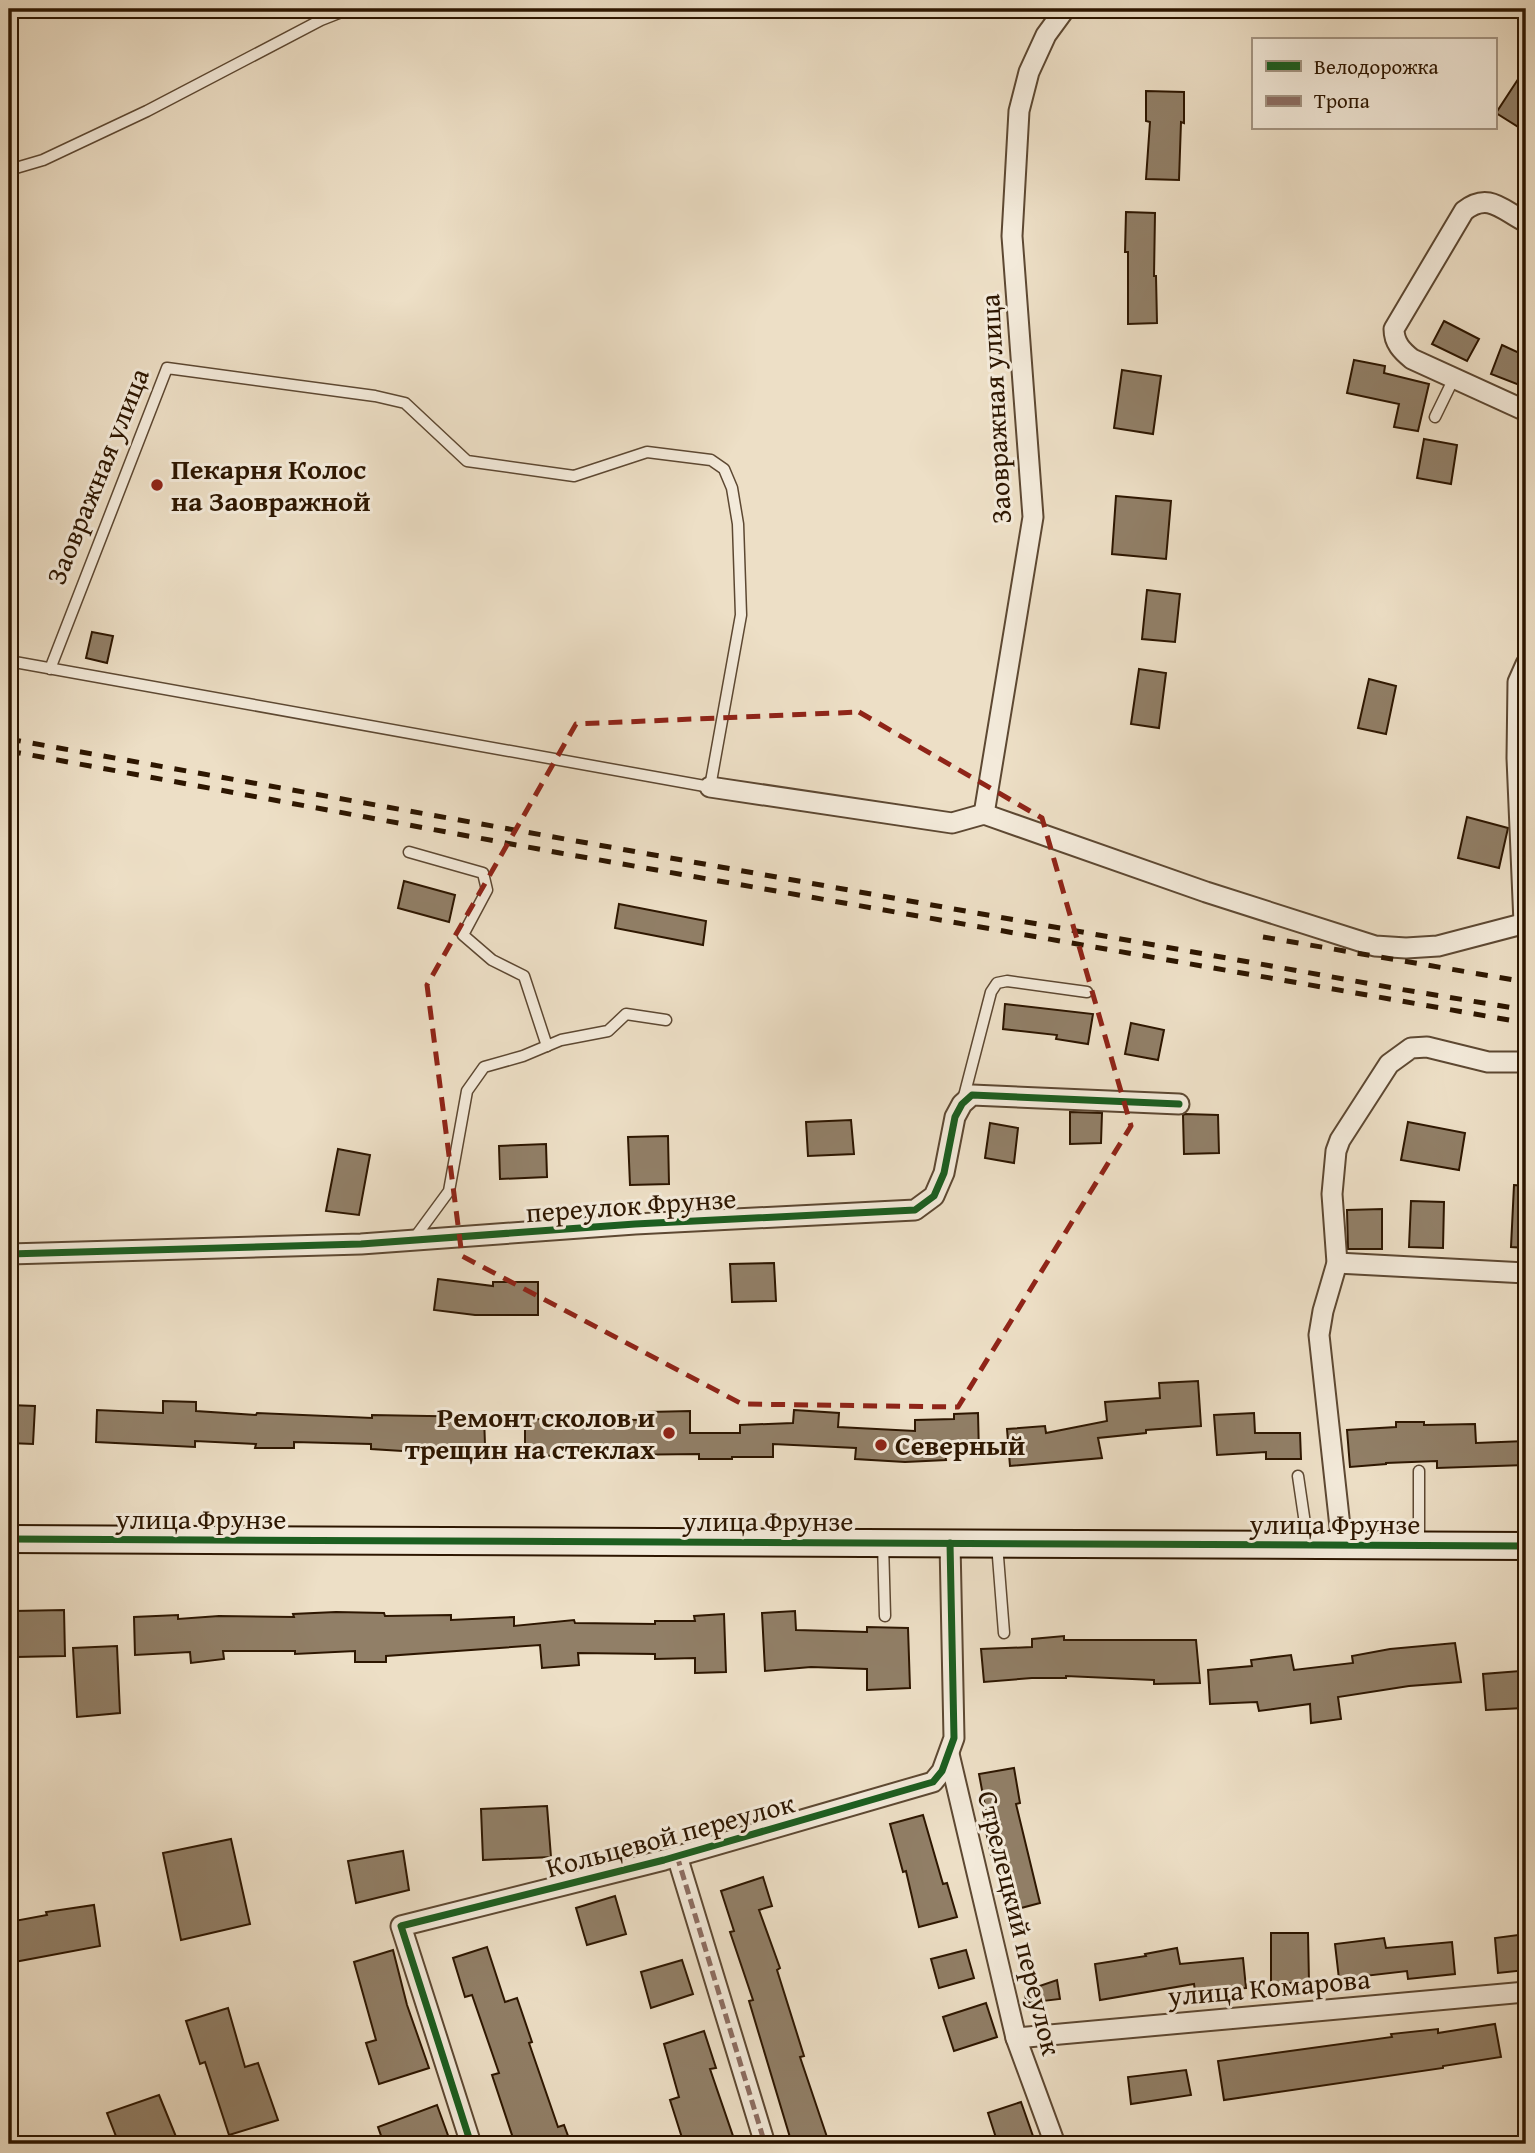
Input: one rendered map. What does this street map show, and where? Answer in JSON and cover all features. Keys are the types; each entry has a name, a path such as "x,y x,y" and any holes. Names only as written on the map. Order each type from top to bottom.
{"street":[{"name":"Заовражная улица","path":"984,814 1033,517 1012,236 1019,111 1029,72 1046,35 1065,9"},
{"path":"1526,222 1491,202 1472,205 1464,211 1394,329 1394,336 1402,351 1412,359 1526,411"},
{"path":"710,787 952,823 984,814 1206,892 1376,946 1438,946 1525,923 1517,758 1518,682 1526,664"},
{"path":"1342,1545 1319,1335 1323,1311 1338,1263 1332,1194 1336,1151 1345,1132 1389,1064 1403,1053 1419,1046 1488,1062 1526,1062"},
{"path":"962,1104 972,1095 1179,1104"},
{"name":"переулок Фрунзе","path":"9,1254 361,1244 635,1224 915,1210 934,1196 944,1173 955,1117 962,1104"},
{"path":"1338,1263 1526,1273"},
{"name":"улица Фрунзе","path":"9,1539 1526,1546"},
{"name":"Кольцевой переулок","path":"471,2144 401,1926 677,1856 933,1782 949,1754 954,1738 950,1543"},
{"name":"Стрелецкий переулок","path":"949,1754 1016,2038 1055,2144"},
{"path":"677,1856 765,2144"},
{"name":"улица Комарова","path":"1016,2038 1526,1992"}],"lane":[{"path":"9,170 43,160 147,111 321,20 349,9"},
{"name":"Заовражная улица","path":"50,669 167,368 375,396 405,403 467,461 574,476 647,452 711,460 724,469 732,488 738,524 741,615 710,787"},
{"path":"1435,417 1454,378"},
{"path":"9,661 710,787"},
{"path":"409,852 483,873 487,890 463,935 492,960 524,975 547,1046"},
{"path":"962,1104 991,992 997,983 1007,981 1087,992"},
{"path":"413,1241 449,1191 467,1091 484,1067 523,1056 561,1040 608,1031 626,1014 666,1020"},
{"path":"1419,1471 1419,1545"},
{"path":"1298,1476 1308,1545"},
{"path":"883,1543 885,1616"},
{"path":"997,1543 1004,1633"}],"highlighted area":[{"path":"859,712 1042,818 1131,1126 958,1407 742,1404 462,1256 427,985 576,724"}],"building":[{"path":"1526,67 1526,118 1520,128 1496,113"},
{"path":"1146,91 1184,92 1179,180 1146,179 1150,122 1146,121"},
{"path":"1126,212 1155,213 1154,276 1157,323 1128,324"},
{"path":"1444,321 1479,339 1467,361 1432,344"},
{"path":"1502,345 1526,356 1526,376 1522,386 1491,374"},
{"path":"1354,360 1385,366 1384,373 1429,384 1418,431 1394,427 1399,404 1347,393"},
{"path":"1122,370 1161,376 1153,434 1114,428"},
{"path":"1424,439 1457,445 1451,484 1417,478"},
{"path":"1116,496 1171,501 1166,559 1112,554"},
{"path":"1147,590 1180,594 1175,642 1142,639"},
{"path":"92,632 113,636 107,663 86,658"},
{"path":"1139,669 1166,673 1159,728 1131,724"},
{"path":"1369,679 1396,686 1386,734 1358,728"},
{"path":"1467,817 1508,828 1499,868 1458,858"},
{"path":"404,881 455,895 449,922 398,908"},
{"path":"619,904 706,921 703,945 615,928"},
{"path":"1005,1004 1093,1014 1088,1044 1056,1039 1057,1035 1003,1029"},
{"path":"1131,1023 1164,1030 1158,1060 1125,1054"},
{"path":"1070,1112 1102,1113 1101,1143 1070,1144"},
{"path":"1185,1114 1218,1115 1219,1153 1184,1154"},
{"path":"851,1120 854,1154 808,1156 806,1122"},
{"path":"1408,1122 1465,1133 1459,1170 1401,1160"},
{"path":"990,1123 1018,1128 1014,1163 985,1158"},
{"path":"668,1136 669,1184 630,1185 628,1137"},
{"path":"546,1144 547,1177 500,1179 499,1146"},
{"path":"338,1149 370,1155 359,1215 326,1211"},
{"path":"1514,1185 1526,1186 1526,1248 1511,1247"},
{"path":"1411,1201 1444,1202 1443,1248 1409,1247"},
{"path":"1382,1209 1382,1249 1348,1249 1347,1210"},
{"path":"774,1263 776,1301 732,1302 730,1264"},
{"path":"438,1279 493,1286 493,1282 538,1282 538,1315 475,1315 434,1310"},
{"path":"1198,1381 1201,1426 1146,1430 1146,1433 1098,1438 1102,1458 1010,1466 1007,1429 1045,1426 1046,1433 1107,1421 1105,1402 1160,1398 1159,1383"},
{"path":"163,1401 196,1402 196,1411 256,1415 484,1417 485,1445 418,1447 418,1452 371,1449 371,1444 294,1442 294,1448 255,1448 256,1444 195,1441 195,1447 96,1442 97,1410 163,1413"},
{"path":"9,1405 35,1406 33,1444 9,1443"},
{"path":"794,1410 839,1413 838,1427 915,1431 915,1420 954,1419 954,1414 978,1413 979,1455 945,1453 946,1460 905,1462 855,1459 856,1448 773,1444 773,1457 732,1459 699,1459 699,1454 525,1456 525,1419 648,1420 648,1412 690,1411 690,1433 740,1433 740,1425 793,1423"},
{"path":"1254,1413 1255,1433 1300,1433 1301,1459 1266,1459 1266,1452 1217,1455 1214,1415"},
{"path":"1396,1422 1424,1422 1424,1425 1475,1424 1476,1443 1526,1441 1526,1465 1437,1468 1437,1461 1350,1467 1347,1430 1396,1427"},
{"path":"64,1610 65,1656 16,1657 14,1611"},
{"path":"795,1611 796,1630 867,1632 867,1627 908,1628 910,1688 867,1690 867,1669 811,1667 765,1671 762,1613"},
{"path":"384,1613 385,1616 451,1615 451,1620 514,1617 514,1626 574,1620 575,1623 655,1624 655,1621 695,1621 694,1616 724,1614 726,1672 695,1673 695,1658 655,1659 655,1654 578,1653 579,1665 542,1668 540,1645 386,1656 386,1662 355,1662 355,1651 295,1654 295,1651 223,1651 224,1659 191,1663 190,1652 135,1655 134,1617 294,1617 293,1614"},
{"path":"1064,1636 1064,1640 1196,1640 1200,1683 1154,1684 1154,1680 1066,1676 984,1682 981,1649 1032,1647 1032,1639"},
{"path":"1455,1643 1461,1682 1409,1686 1338,1697 1341,1719 1311,1723 1310,1704 1259,1711 1257,1702 1210,1704 1208,1670 1252,1666 1251,1660 1291,1655 1294,1670 1353,1663 1352,1656 1390,1649"},
{"path":"117,1646 120,1713 77,1717 73,1648"},
{"path":"1520,1671 1523,1708 1486,1710 1483,1674"},
{"path":"1014,1768 1020,1803 1016,1804 1040,1903 1010,1911 997,1853 991,1855 979,1774"},
{"path":"547,1806 551,1857 483,1860 481,1809"},
{"path":"923,1815 943,1884 947,1883 957,1917 919,1927 906,1871 903,1872 890,1824"},
{"path":"231,1839 250,1924 181,1940 163,1853"},
{"path":"403,1851 409,1890 356,1903 348,1861"},
{"path":"763,1877 772,1906 759,1910 780,1968 777,1970 804,2056 800,2057 827,2137 805,2144 792,2144 749,2001 753,2000 730,1932 734,1931 721,1891"},
{"path":"615,1896 626,1934 587,1945 576,1908"},
{"path":"94,1905 100,1946 9,1963 9,1922 47,1915 46,1912"},
{"path":"1271,1933 1308,1933 1309,1982 1271,1984"},
{"path":"1526,1934 1526,1970 1498,1973 1495,1938"},
{"path":"1384,1938 1386,1948 1452,1942 1455,1974 1408,1979 1407,1971 1339,1979 1335,1944"},
{"path":"487,1947 505,2002 517,1998 532,2042 529,2043 558,2127 564,2125 571,2144 515,2144 492,2075 499,2073 472,1995 465,1997 453,1958"},
{"path":"1177,1948 1180,1964 1243,1958 1246,1988 1195,1991 1194,1984 1100,2000 1095,1964"},
{"path":"393,1950 407,2005 429,2068 379,2084 366,2043 376,2040 354,1962"},
{"path":"966,1950 974,1978 939,1988 931,1959"},
{"path":"682,1960 693,1994 651,2008 641,1972"},
{"path":"1057,1980 1060,1999 1026,2003 1025,1991"},
{"path":"986,2003 997,2037 954,2051 943,2017"},
{"path":"228,2008 245,2067 258,2063 278,2120 229,2135 205,2062 200,2064 186,2021"},
{"path":"1495,2024 1501,2057 1224,2100 1218,2061 1392,2037 1391,2034 1438,2029 1438,2033"},
{"path":"704,2031 716,2068 710,2069 733,2136 711,2144 684,2144 670,2100 679,2097 664,2044"},
{"path":"1186,2070 1191,2095 1131,2104 1128,2077"},
{"path":"159,2095 179,2144 119,2144 107,2113"},
{"path":"1021,2102 1034,2139 1021,2144 998,2144 988,2113"},
{"path":"437,2105 450,2141 442,2144 384,2144 378,2127"}],"railway":[{"path":"9,739 1526,1010"},
{"path":"9,751 560,853 1526,1023"},
{"path":"1263,937 1526,982"}],"marked path":[{"path":"677,1856 765,2144"}],"cycle path":[{"path":"9,1254 361,1244 635,1224 915,1210 934,1196 944,1173 955,1117 962,1104 972,1095 1179,1104"},
{"path":"9,1539 1526,1546"},
{"path":"471,2144 401,1926 664,1860 933,1782 942,1771 954,1738 950,1543"}],"place":[{"name":"Пекарня Колос на Заовражной","path":"157,485"},
{"name":"Ремонт сколов и трещин на стеклах","path":"669,1433"},
{"name":"Северный","path":"881,1445"}]}
